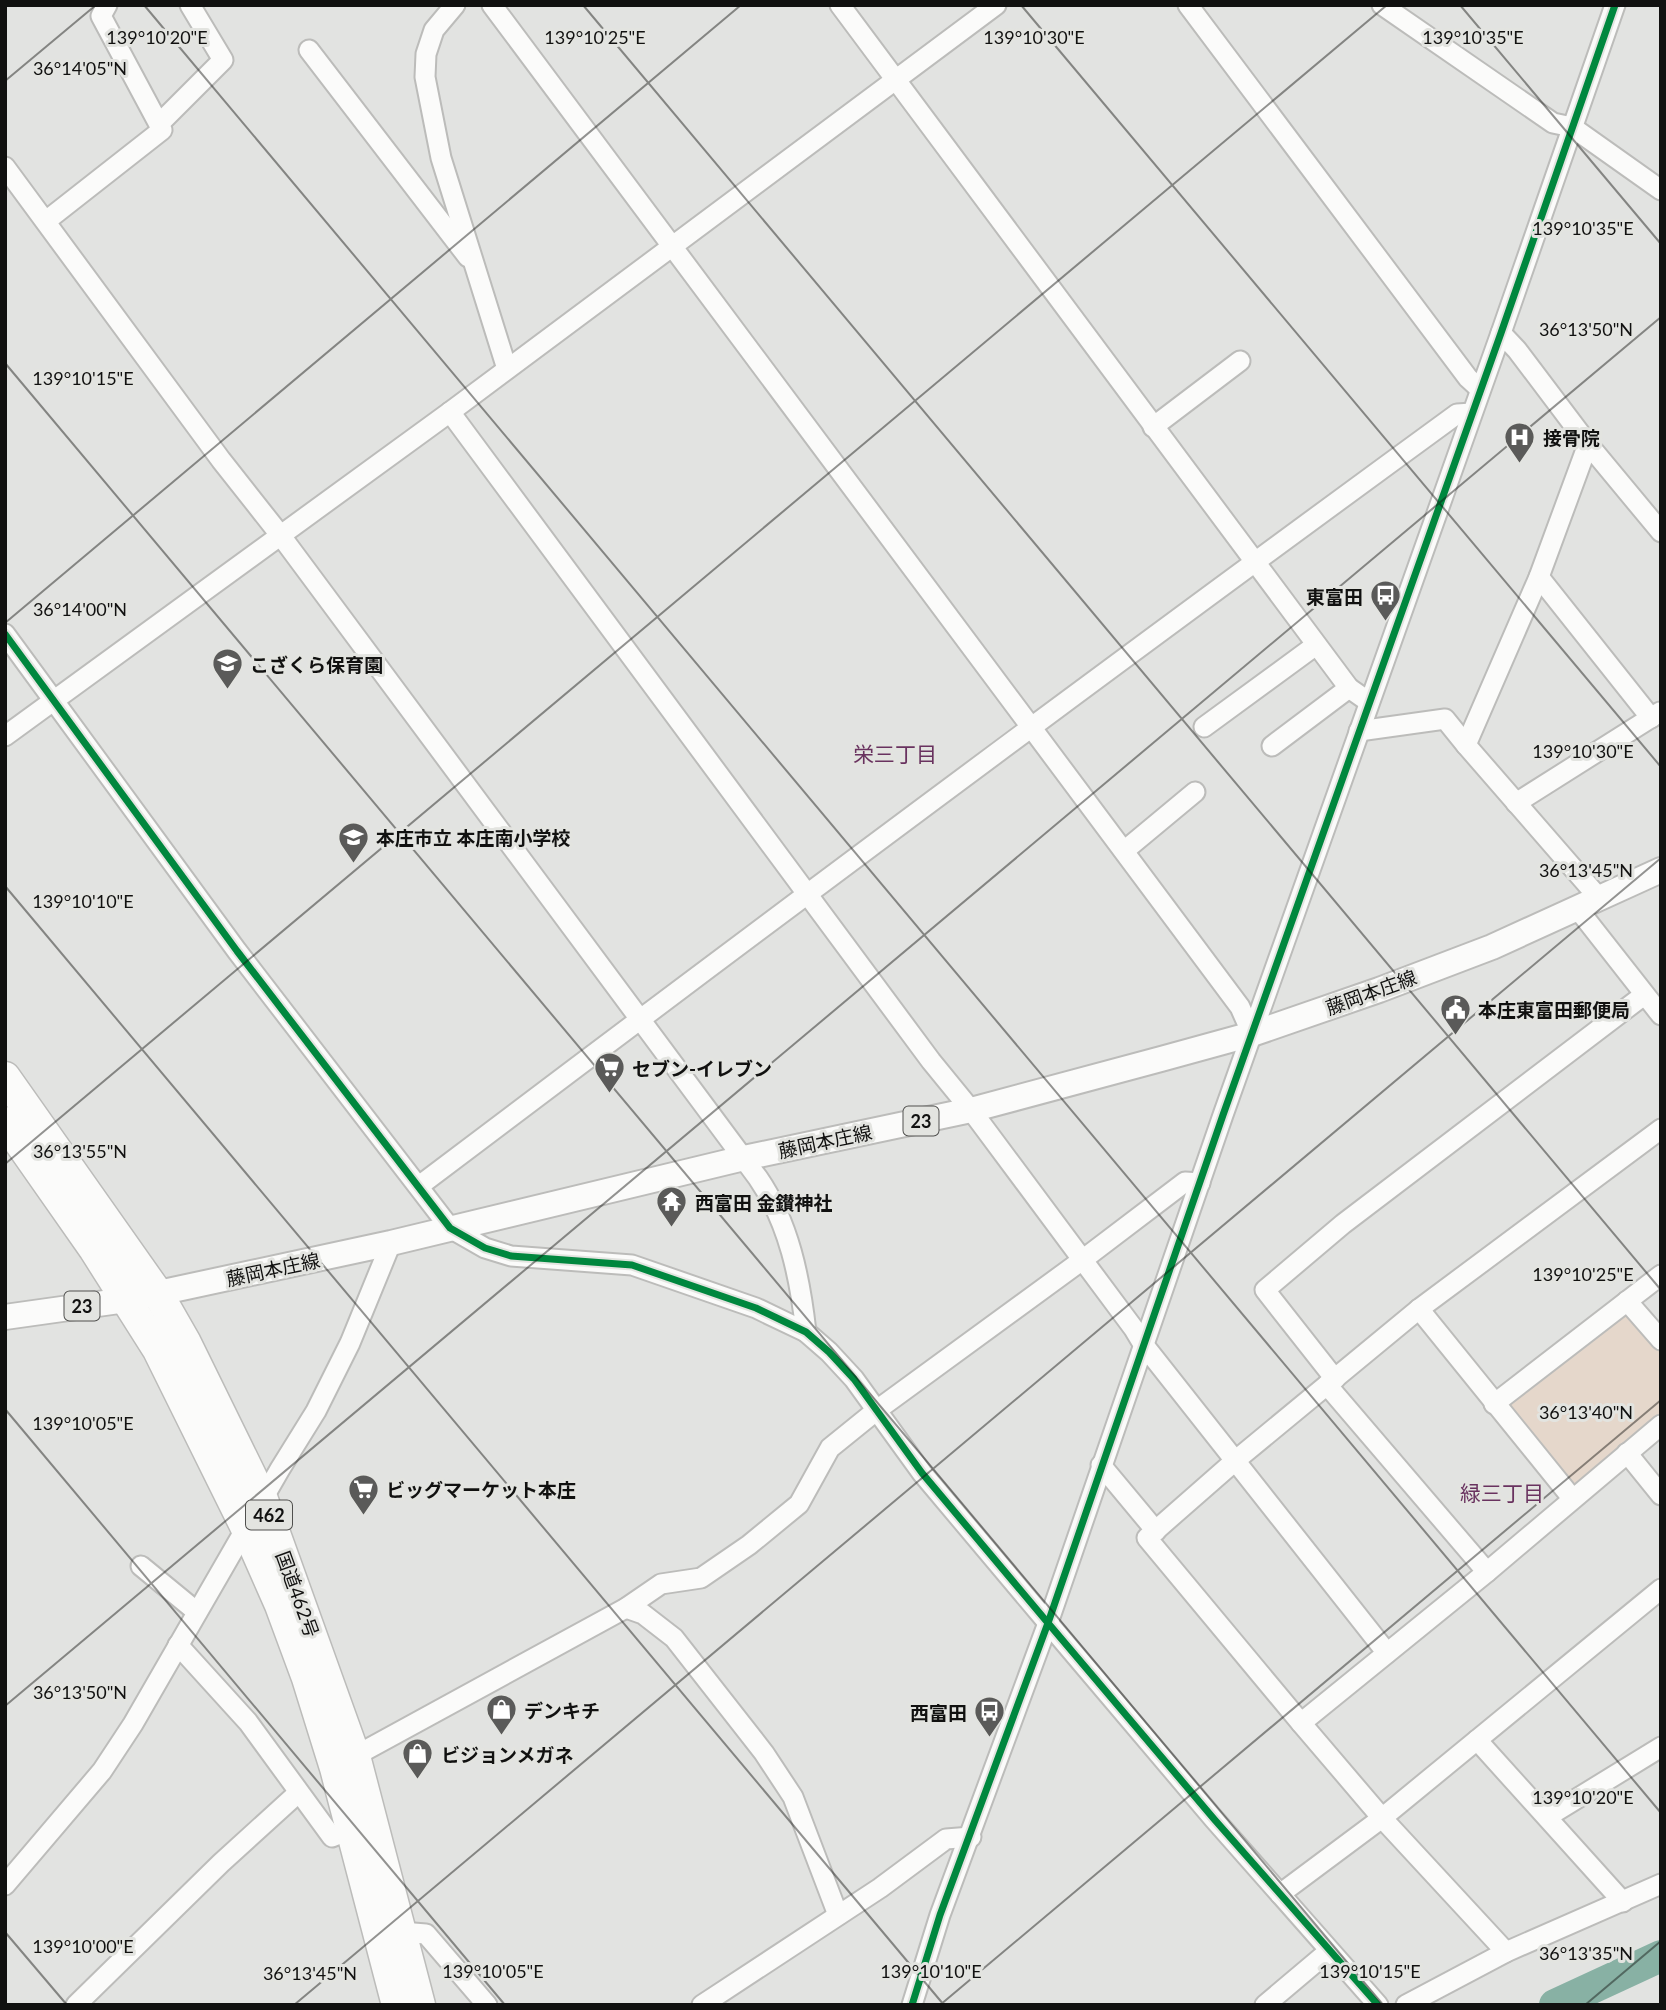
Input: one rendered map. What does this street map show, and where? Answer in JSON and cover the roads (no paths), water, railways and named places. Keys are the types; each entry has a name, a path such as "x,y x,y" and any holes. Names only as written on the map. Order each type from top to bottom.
{"highway":[{"name":"国道462号","path":"5,1077 158,1294 226,1422 263,1500 355,1756 420,2005"},
{"name":"国道462号","path":"5,1122 158,1350 246,1528 280,1605 307,1678 352,1829 397,2005"}],"main road":[{"name":"藤岡本庄線","path":"5,1317 158,1294 390,1243 744,1158 971,1110 1252,1034 1379,990 1492,947 1661,870"}],"street":[{"path":"46,221 162,130 101,16 107,5"},
{"path":"159,124 223,60 190,5"},
{"path":"455,5 434,30 426,54 425,77 441,158 506,369"},
{"path":"492,5 1240,1007 1252,1034"},
{"path":"840,5 1316,645 1349,688 1369,702"},
{"path":"5,736 281,537 996,5"},
{"path":"1188,5 1468,377 1480,389"},
{"path":"1382,5 1553,123 1572,127 1660,190"},
{"path":"912,2005 940,1915 1048,1623 1143,1344 1615,5"},
{"path":"309,50 477,270"},
{"path":"5,167 744,1158 770,1196 784,1231 799,1278 806,1332"},
{"path":"1501,334 1661,532"},
{"path":"1153,427 1240,361"},
{"path":"450,412 1143,1344 1388,1653"},
{"path":"419,1186 1254,562 1457,414 1472,413"},
{"path":"1465,746 1539,577 1588,444"},
{"path":"1516,803 1656,715 1539,577"},
{"path":"5,635 237,951 450,1228 485,1248 511,1256 632,1265 757,1308 806,1332 854,1379 922,1473 1280,1894 1378,2005"},
{"path":"1204,727 1316,645"},
{"path":"1272,747 1349,688"},
{"path":"1359,731 1445,719 1465,746 1516,803 1588,903 1644,995 1661,1015"},
{"path":"1124,851 1195,792"},
{"path":"1486,1572 1331,1382 1265,1290 1343,1224 1644,995"},
{"path":"1506,1952 1382,1818 1147,1538 1236,1460 1419,1309 1661,1129"},
{"path":"355,1756 626,1608 661,1584 701,1578 749,1545 799,1504 830,1448 877,1410 1185,1182 1200,1183"},
{"path":"5,1885 102,1771 133,1724 316,1411 351,1343 390,1243"},
{"path":"1494,1404 1661,1275"},
{"path":"1627,1301 1661,1340"},
{"path":"1419,1309 1572,1499"},
{"path":"1300,1723 1661,1425"},
{"path":"1627,1453 1661,1495"},
{"path":"1101,1465 1156,1531"},
{"path":"141,1566 197,1612"},
{"path":"1280,1894 1382,1818 1661,1589"},
{"path":"626,1608 643,1614 674,1637 764,1753 793,1797 838,1915"},
{"path":"178,1645 248,1723 332,1837 352,1829"},
{"path":"1477,1740 1623,1902"},
{"path":"1547,1817 1661,1747"},
{"path":"76,2005 221,1863 298,1793"},
{"path":"702,2005 880,1888 946,1839 971,1836"},
{"path":"1406,2005 1506,1952 1661,1884"},
{"path":"401,1932 426,1934 487,2005"},
{"path":"1265,2005 1329,1951"}],"waterway":[{"path":"1555,2005 1661,1956"}],"place":[{"name":"接骨院","path":"1520,464"},
{"name":"東富田","path":"1386,623"},
{"name":"こざくら保育園","path":"227,691"},
{"name":"本庄市立 本庄南小学校","path":"353,864"},
{"name":"本庄東富田郵便局","path":"1455,1036"},
{"name":"セブン-イレブン","path":"609,1095"},
{"name":"西富田 金鑚神社","path":"672,1229"},
{"name":"ビッグマーケット本庄","path":"363,1516"},
{"name":"デンキチ","path":"501,1737"},
{"name":"西富田","path":"990,1739"},
{"name":"ビジョンメガネ","path":"418,1781"}],"district":[{"name":"栄三丁目","path":"895,753"},
{"name":"緑三丁目","path":"1502,1492"}]}
